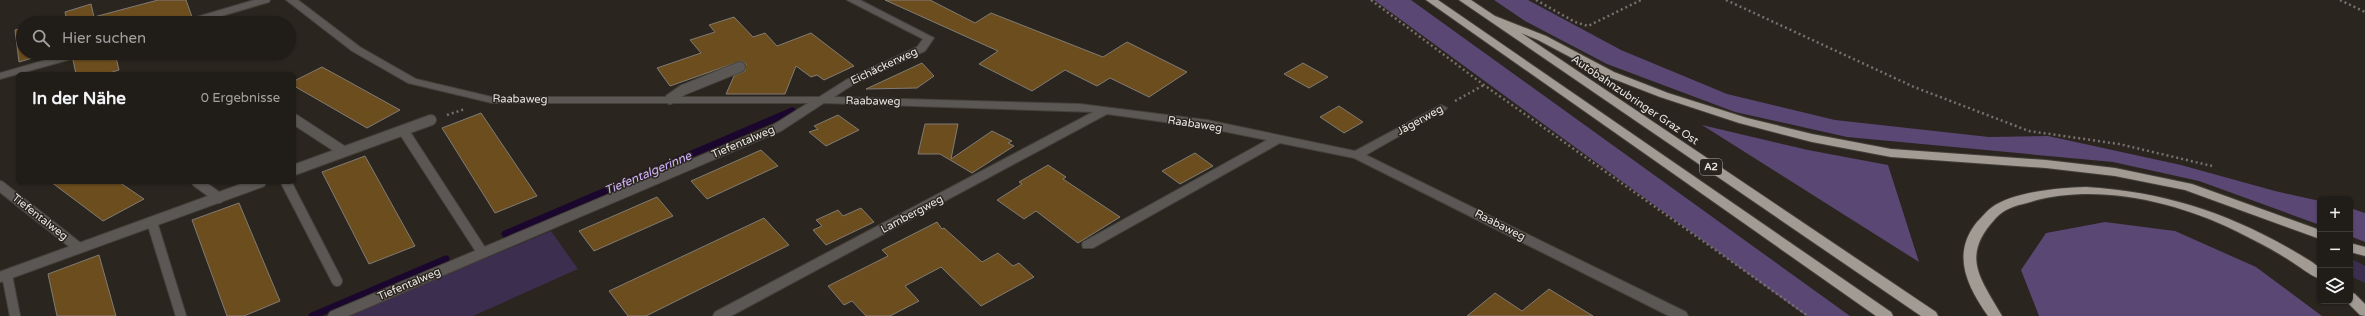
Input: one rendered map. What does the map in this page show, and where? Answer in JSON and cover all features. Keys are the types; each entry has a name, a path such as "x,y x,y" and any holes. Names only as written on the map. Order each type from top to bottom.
{"highway":[{"name":"A2","path":"1431,0 1886,316"},
{"name":"Autobahnzubringer Graz Ost","path":"1464,0 1932,316"},
{"path":"1490,18 1542,38 1610,74 1664,95 1743,121 1812,138 1891,153 2046,164 2115,172 2188,187 2317,234"},
{"path":"1995,316 1980,295 1968,258 1976,231 1998,208 2031,195 2074,191 2112,191 2171,204 2217,218 2274,246 2317,272"},
{"path":"2353,248 2365,252"},
{"path":"2353,294 2365,298"},
{"path":"2353,300 2365,312"}],"street":[{"path":"211,16 265,0"},
{"name":"Raabaweg","path":"291,0 356,49 412,81 492,100 824,100 1080,107 1207,124 1356,155 1681,316"},
{"name":"Eichäckerweg","path":"824,100 850,82 921,49 929,38 852,0"},
{"path":"0,76 57,60"},
{"name":"Tiefentalweg","path":"335,316 482,252 777,128 824,100"},
{"name":"Jägerweg","path":"1356,155 1441,108"},
{"name":"Lambergweg","path":"720,316 1104,111"},
{"path":"1088,245 1278,139"}],"lane":[{"path":"670,99 683,90 740,67"},
{"path":"296,119 343,151"},
{"path":"296,169 431,120"},
{"path":"404,130 482,252"},
{"path":"200,184 219,198"},
{"name":"Tiefentalweg","path":"15,316 4,276 256,184"},
{"path":"287,184 337,281"},
{"name":"Tiefentalweg","path":"0,186 79,248"},
{"path":"152,222 181,316"}],"path":[{"path":"1371,0 1484,85 1808,316"},
{"path":"1536,0 1575,22 1588,26 1641,0"},
{"path":"1726,0 1914,87 2029,131 2120,144 2212,166"},
{"path":"2340,0 2365,12"},
{"name":"Jägerweg","path":"1441,108 1484,85"},
{"path":"431,120 492,100"}],"shaded area":[{"path":"1374,0 1411,0 1850,316 1806,316"},
{"path":"1494,0 1528,0 1621,50 1727,94 1835,120 1989,137 2048,136 2181,165 2275,191 2317,200 2317,224 2199,181 2113,162 1847,137 1735,112 1607,64 1525,21"},
{"path":"1702,125 1808,150 1888,165 1919,262"},
{"path":"2353,209 2365,213 2365,242 2353,237"},
{"path":"2105,222 2175,231 2256,267 2322,316 2039,316 2021,270 2046,233"},
{"path":"551,231 578,269 473,316 347,316"},
{"path":"2353,260 2365,266 2365,283 2353,277"}],"building":[{"path":"158,0 186,0 192,16 98,16"},
{"path":"885,0 930,0 975,23 991,13 1103,57 1127,42 1187,72 1149,97 1110,78 1097,86 1065,70 1032,91 979,64 998,51"},
{"path":"91,4 94,16 66,16 65,12"},
{"path":"734,17 753,37 765,33 777,46 811,33 854,66 824,80 817,75 811,77 796,66 785,94 726,94 734,76 745,71 746,64 741,61 670,86 657,68 701,53 690,40 715,32 709,25"},
{"path":"73,60 117,60 119,70 112,72 76,72"},
{"path":"922,63 934,76 917,88 866,89"},
{"path":"1303,63 1328,77 1309,88 1284,74"},
{"path":"322,67 400,110 367,128 296,87 296,80"},
{"path":"1339,106 1363,122 1344,133 1320,117"},
{"path":"481,113 537,196 495,213 442,128"},
{"path":"838,115 859,130 826,146 809,132 818,129 814,126"},
{"path":"925,124 958,124 951,159 992,131 1012,141 1008,143 1014,146 972,173 940,154 918,154"},
{"path":"761,150 778,166 707,199 691,181"},
{"path":"1195,153 1213,166 1180,184 1162,171"},
{"path":"365,156 415,246 369,264 322,172"},
{"path":"1048,165 1066,177 1063,179 1120,217 1078,243 1036,211 1024,219 997,200 1022,184 1019,182"},
{"path":"54,184 122,184 144,199 103,221"},
{"path":"657,197 673,216 594,251 579,231"},
{"path":"239,203 280,301 244,316 227,316 192,220"},
{"path":"861,208 874,222 826,245 813,230 822,226 816,220 838,210 843,216"},
{"path":"764,218 789,245 646,316 628,316 609,291"},
{"path":"937,222 942,229 944,228 982,262 998,253 1013,266 1019,263 1034,277 981,306 941,267 905,286 919,301 890,316 866,316 852,301 844,305 828,286 888,256 882,250"},
{"path":"99,255 116,316 57,316 48,274"},
{"path":"1549,289 1593,316 1467,316 1495,293 1522,311"}],"waterway":[{"name":"Tiefentalgerinne","path":"505,234 792,111"},
{"name":"Tiefentalgerinne","path":"312,316 446,259"}]}
